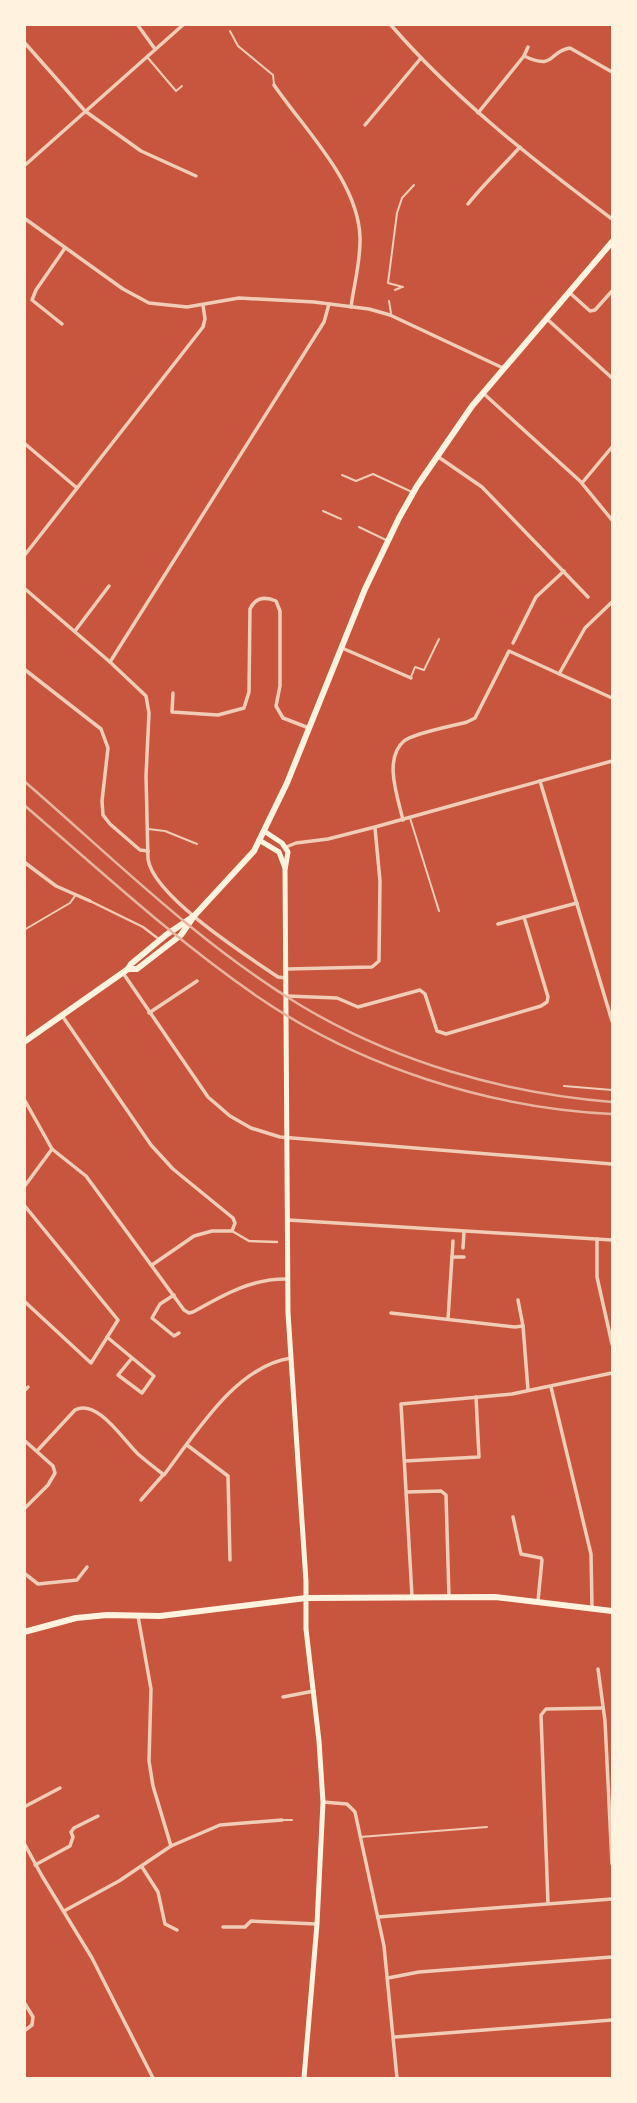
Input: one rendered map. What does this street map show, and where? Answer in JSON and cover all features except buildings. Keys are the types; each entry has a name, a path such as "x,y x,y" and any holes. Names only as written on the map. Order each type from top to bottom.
{"main road":[{"path":"125,971 137,969 181,935 194,916 247,860 276,809 341,648 388,540 413,493 437,455 483,393 612,242"},
{"path":"264,831 286,847 288,860 285,868"},
{"path":"259,840 279,852 285,868 291,1358 306,1629 323,1802 317,1924 304,2078"},
{"path":"25,1039 63,1017 194,916"},
{"path":"24,1632 68,1619 107,1615 159,1616 306,1598 495,1597 612,1611"}],"street":[{"path":"137,24 155,49"},
{"path":"24,166 184,24"},
{"path":"390,24 478,113 612,219"},
{"path":"24,42 85,111 141,151 196,176"},
{"path":"478,113 524,56 528,47"},
{"path":"524,56 546,62 564,48 570,48 612,72"},
{"path":"365,125 421,58"},
{"path":"274,85 335,167 357,212 360,241 351,307"},
{"path":"468,204 489,177 497,173 520,147"},
{"path":"24,218 123,289 149,303 177,307 203,305 231,298 351,307 390,315 503,368"},
{"path":"62,324 36,304 33,296 65,248"},
{"path":"570,292 590,311 595,310 612,291"},
{"path":"110,662 324,323 329,304"},
{"path":"24,556 203,327 203,305"},
{"path":"547,318 612,378"},
{"path":"483,393 582,483 612,520"},
{"path":"24,443 77,488"},
{"path":"582,483 612,447"},
{"path":"437,455 482,486 588,597"},
{"path":"513,643 536,597 564,571"},
{"path":"75,631 109,586"},
{"path":"24,588 144,692 149,703 147,829 148,863 153,875 194,916 251,959 278,977 287,979"},
{"path":"173,693 172,712 218,715 244,708 249,692 250,609 260,598 269,598 276,601 280,611 280,687 276,706 283,718 309,728"},
{"path":"559,674 586,628 612,602"},
{"path":"341,648 411,678"},
{"path":"402,820 393,773 395,757 401,746 411,738 475,718 509,651 612,698"},
{"path":"24,669 105,734 108,748 102,800 103,815 140,850 148,851"},
{"path":"286,847 296,842 328,839 375,827 611,764"},
{"path":"540,781 612,1021"},
{"path":"286,969 372,967 379,961 380,881 375,827"},
{"path":"24,862 56,886 135,924 160,940"},
{"path":"498,924 577,903"},
{"path":"287,996 341,998 358,1007 420,990 425,994 437,1031 446,1034 545,1005 548,996 524,917"},
{"path":"125,971 149,1013 154,1016 164,1035 208,1097 230,1116 251,1128 276,1137 612,1164"},
{"path":"149,1013 197,981"},
{"path":"63,1017 151,1145 173,1169 233,1218 235,1223 232,1231"},
{"path":"24,1100 52,1149 86,1177 189,1313 240,1287 288,1279"},
{"path":"24,1188 52,1149"},
{"path":"24,1205 118,1320 91,1363 24,1301"},
{"path":"288,1220 612,1240"},
{"path":"152,1266 194,1236 212,1231 232,1231 248,1241 277,1242"},
{"path":"463,1248 464,1232"},
{"path":"597,1239 597,1276 612,1344"},
{"path":"448,1320 453,1241"},
{"path":"452,1256 464,1257"},
{"path":"174,1295 160,1304 152,1318 174,1336 179,1334"},
{"path":"518,1300 523,1326 528,1391"},
{"path":"391,1314 515,1328 523,1326"},
{"path":"107,1337 154,1376 142,1393 118,1375 132,1358"},
{"path":"141,1500 243,1378 267,1364 291,1358"},
{"path":"412,1598 401,1404 528,1391 612,1373"},
{"path":"551,1387 591,1553 592,1609"},
{"path":"404,1462 479,1457 477,1397"},
{"path":"37,1451 75,1410 83,1407 96,1412 117,1430 136,1452 164,1475"},
{"path":"24,1440 53,1466 55,1477 24,1509"},
{"path":"187,1445 228,1476 230,1560"},
{"path":"407,1492 441,1491 446,1495 449,1597"},
{"path":"513,1517 520,1555 542,1560 538,1601"},
{"path":"24,1573 38,1584 77,1580 87,1567"},
{"path":"138,1616 151,1689 149,1761 153,1786 171,1846"},
{"path":"597,1669 603,1708 612,1864"},
{"path":"283,1696 314,1691"},
{"path":"548,1903 541,1715 547,1709 603,1708"},
{"path":"24,1807 60,1788"},
{"path":"323,1802 347,1804 352,1807 378,1917 388,1979 397,2078"},
{"path":"35,1865 70,1846 74,1828 98,1816"},
{"path":"64,1911 142,1867 171,1846 220,1825 282,1819"},
{"path":"24,1843 117,2004 153,2078"},
{"path":"142,1867 158,1892 165,1924 177,1930"},
{"path":"378,1917 612,1899"},
{"path":"223,1927 245,1927 251,1921 317,1924"},
{"path":"388,1979 419,1972 612,1957"},
{"path":"24,2002 33,2021 24,2031"},
{"path":"394,2037 612,2020"}],"lane":[{"path":"230,31 238,46 273,75 274,85"},
{"path":"148,57 176,91 182,86"},
{"path":"395,290 403,287 388,283 397,212 402,198 414,185"},
{"path":"389,301 392,310 390,315"},
{"path":"342,475 356,481 373,474 413,493"},
{"path":"323,511 341,519"},
{"path":"359,527 388,540"},
{"path":"411,678 415,667 424,670 439,639"},
{"path":"410,817 439,911"},
{"path":"147,829 165,831 197,844"},
{"path":"24,930 70,903 75,894"},
{"path":"564,1086 612,1090"},
{"path":"282,1819 292,1820"},
{"path":"359,1837 487,1827"}],"railway":[{"path":"24,781 192,928 263,981 336,1025 374,1043 451,1072 531,1091 612,1102"},
{"path":"24,805 197,952 297,1022 382,1063 473,1093 519,1103 612,1114"}]}
